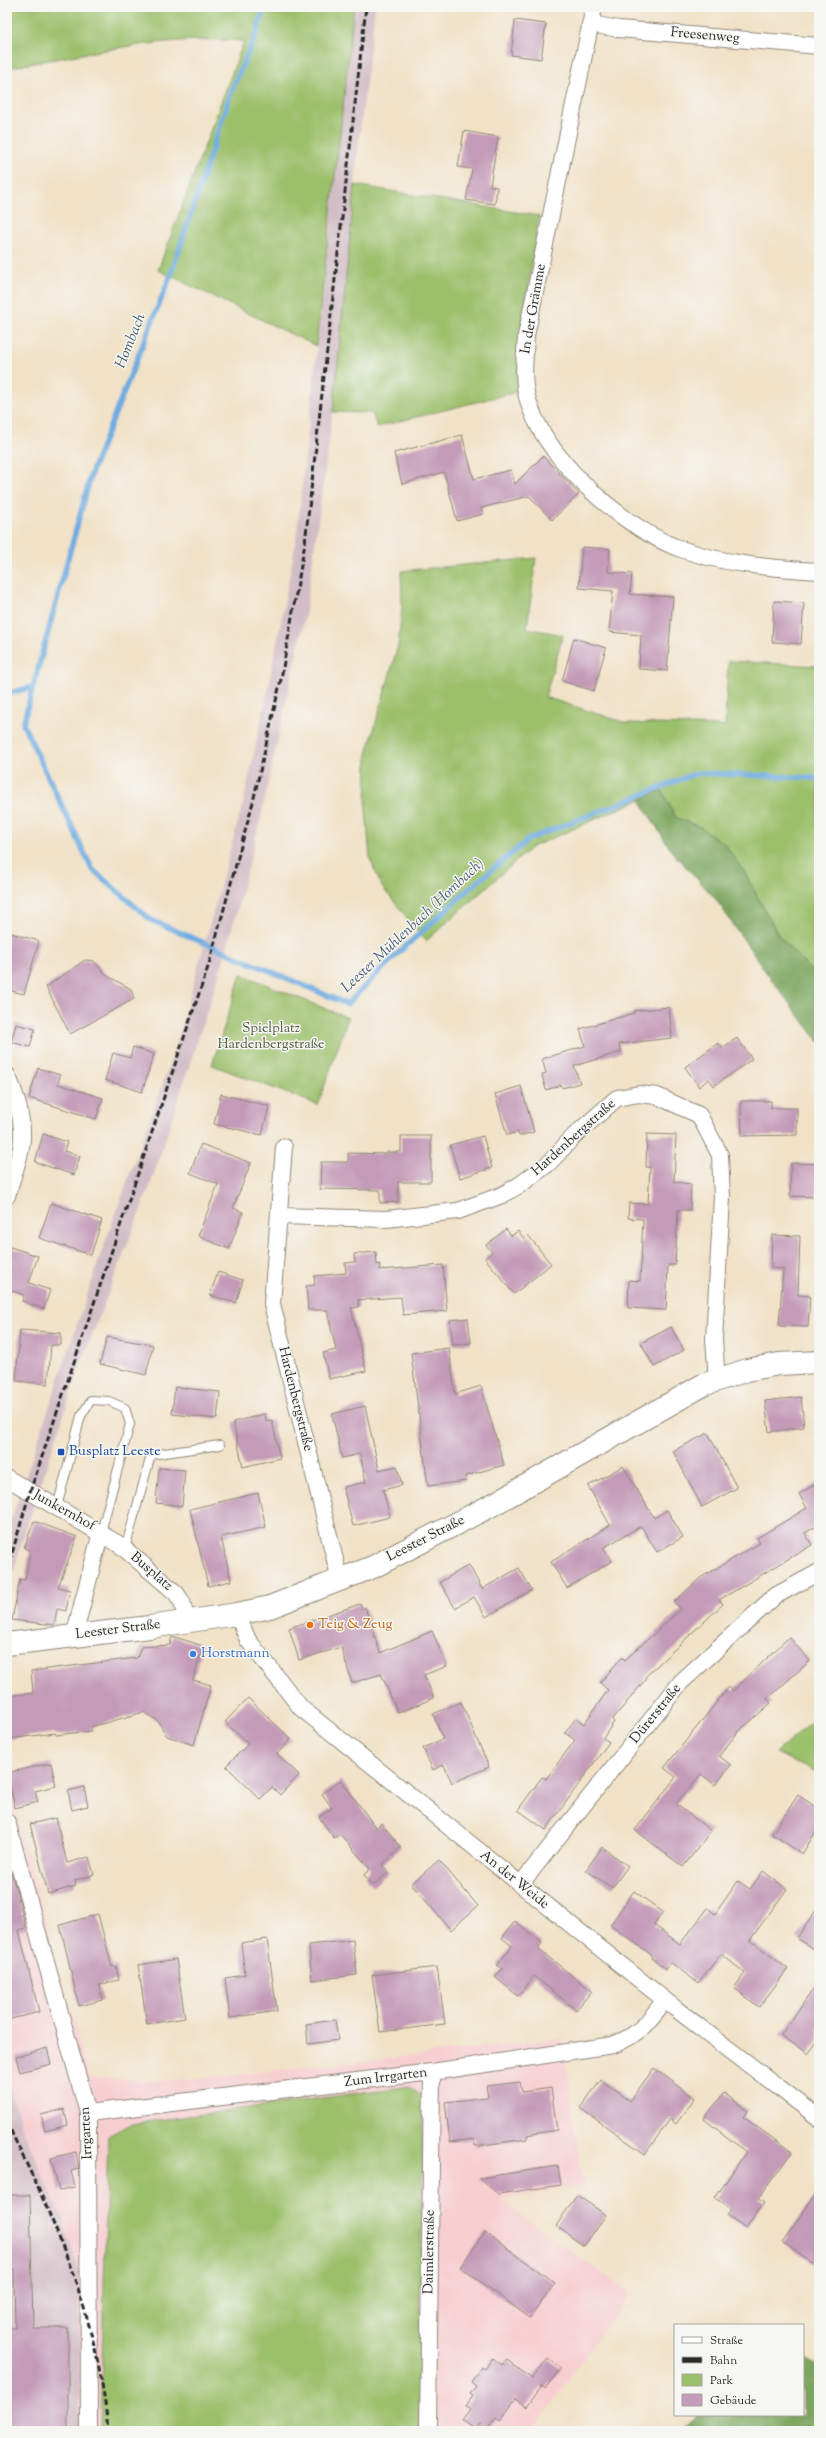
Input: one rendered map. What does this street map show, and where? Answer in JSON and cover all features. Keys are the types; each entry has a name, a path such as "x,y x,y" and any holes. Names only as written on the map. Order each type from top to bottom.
{"street":[{"name":"In der Grämme","path":"594,7 526,336 524,368 527,396 540,432 568,468 602,499 633,523 673,546 748,564 819,571"},
{"name":"Freesenweg","path":"590,24 620,29 819,46"},
{"path":"7,1075 12,1084 20,1119 21,1147 7,1196"},
{"name":"Hardenbergstraße","path":"279,1216 386,1219 458,1211 502,1195 521,1184 549,1163 574,1136 617,1098 639,1094 657,1096 699,1115 720,1155 722,1198 714,1340 717,1380"},
{"name":"Hardenbergstraße","path":"284,1147 272,1304 340,1580"},
{"name":"Leester Straße","path":"7,1644 188,1622 270,1607 373,1567 494,1504 703,1385 747,1370 779,1364 819,1362"},
{"name":"Junkernhof","path":"7,1478 101,1532"},
{"path":"74,1636 101,1532"},
{"name":"Busplatz","path":"101,1532 125,1549 176,1593 182,1602 188,1622"},
{"name":"Dürerstraße","path":"520,1886 681,1682 775,1596 819,1572"},
{"name":"An der Weide","path":"237,1614 248,1640 301,1708 520,1886 819,2118"},
{"name":"Irrgarten","path":"7,1822 88,2113 89,2431"},
{"name":"Zum Irrgarten","path":"88,2113 432,2072 613,2045 630,2038 643,2028 665,2000"},
{"name":"Daimlerstraße","path":"428,2431 432,2072"}],"lane":[{"path":"57,1507 81,1416 91,1400 109,1401 125,1408 130,1424 101,1532"},
{"path":"125,1549 150,1455 220,1445"}],"shaded area":[{"path":"354,7 375,7 357,158 340,358 306,611 258,830 224,959 150,1186 79,1369 32,1510 7,1593 7,1532 103,1248 176,1047 244,800 270,679 296,541"},
{"path":"7,1783 89,2077 152,2081 202,2078 361,2062 563,2038 583,2185 500,2200 630,2293 532,2431 79,2431 79,2271 23,2130 7,2079"},
{"path":"7,2079 23,2130 61,2215 79,2271 79,2431 7,2431"}],"green space":[{"path":"7,7 354,7 316,346 158,270 244,41 214,40 154,43 7,68"},
{"path":"355,185 539,216 523,322 520,391 377,427 372,413 333,412"},
{"path":"536,558 527,628 563,635 545,697 626,723 725,726 728,661 819,666 819,979 778,935 762,904 700,827 675,817 662,790 532,847 426,941 382,887 370,859 366,809 367,754 398,645 402,608 401,571"},
{"path":"662,790 675,817 700,827 724,843 745,873 778,935 819,979 819,1042 768,975 715,898 672,852 640,800"},
{"name":"Spielplatz Hardenbergstraße","path":"241,974 348,1018 318,1105 212,1065"},
{"path":"819,1715 819,1769 816,1772 776,1753"},
{"path":"410,2086 423,2098 419,2431 100,2431 108,2136 130,2124"},
{"path":"804,2356 819,2366 819,2431 680,2431 697,2416 804,2416"}],"building":[{"path":"515,20 546,24 541,59 511,55"},
{"path":"464,131 498,137 490,186 497,187 495,204 466,200 472,169 458,167"},
{"path":"462,435 474,479 511,470 515,484 543,456 579,494 552,520 529,496 481,508 483,514 457,521 444,472 402,484 394,453"},
{"path":"582,547 610,549 608,572 632,574 630,594 673,597 667,671 639,669 641,635 609,632 613,591 579,588"},
{"path":"774,601 804,603 801,644 772,642"},
{"path":"574,638 606,648 594,691 562,681"},
{"path":"7,932 39,941 24,994 7,990"},
{"path":"85,960 94,961 106,975 131,989 134,999 70,1034 46,987"},
{"path":"669,1007 672,1038 619,1044 621,1052 574,1066 580,1083 562,1088 561,1085 546,1090 542,1075 546,1073 542,1059 585,1046 580,1029 634,1013 634,1011"},
{"path":"16,1024 35,1029 30,1047 11,1042"},
{"path":"737,1038 752,1059 714,1086 709,1079 699,1087 685,1067 718,1043 722,1048"},
{"path":"133,1047 154,1054 142,1092 105,1080 113,1053 130,1058"},
{"path":"38,1068 60,1075 58,1084 103,1098 96,1119 29,1098"},
{"path":"521,1086 534,1132 519,1136 518,1132 507,1135 495,1094"},
{"path":"221,1094 269,1106 262,1135 214,1124"},
{"path":"741,1101 771,1101 771,1108 797,1108 797,1135 742,1136"},
{"path":"43,1134 67,1142 64,1151 80,1156 74,1175 35,1162"},
{"path":"647,1134 676,1135 674,1182 691,1184 690,1210 678,1210 675,1265 668,1265 666,1310 628,1308 629,1280 640,1281 643,1219 628,1218 629,1203 648,1204 650,1167 646,1167"},
{"path":"401,1136 431,1136 431,1182 398,1182 398,1202 380,1203 380,1190 320,1189 321,1162 348,1162 348,1153 387,1154 387,1152 401,1152"},
{"path":"483,1136 492,1168 460,1178 450,1145"},
{"path":"201,1144 251,1163 233,1208 243,1212 229,1249 198,1236 218,1184 190,1173"},
{"path":"791,1163 819,1164 817,1197 790,1196"},
{"path":"51,1203 102,1220 91,1255 39,1238"},
{"path":"506,1229 511,1236 518,1231 524,1239 528,1235 551,1264 514,1294 485,1258 492,1252 486,1245"},
{"path":"772,1235 800,1236 798,1295 810,1296 808,1327 779,1326 783,1269 771,1268"},
{"path":"7,1246 38,1256 29,1283 50,1290 44,1309 22,1301 24,1295 7,1289"},
{"path":"376,1252 377,1265 380,1264 380,1270 443,1265 447,1311 403,1315 401,1297 358,1300 359,1307 351,1308 366,1371 329,1379 323,1353 336,1350 327,1310 308,1310 306,1286 315,1285 314,1276 346,1273 345,1263 355,1262 354,1254"},
{"path":"218,1272 243,1280 236,1303 210,1295"},
{"path":"468,1318 471,1343 453,1345 450,1320"},
{"path":"671,1327 684,1350 654,1367 641,1343"},
{"path":"20,1330 61,1333 61,1345 51,1345 48,1384 16,1381"},
{"path":"107,1337 153,1345 146,1375 100,1364"},
{"path":"449,1348 455,1394 481,1386 504,1465 465,1476 466,1481 428,1486 411,1353"},
{"path":"175,1387 220,1392 217,1419 172,1414"},
{"path":"801,1397 804,1427 769,1432 765,1401"},
{"path":"365,1406 379,1470 397,1466 402,1485 383,1490 390,1517 353,1526 343,1487 366,1482 360,1454 342,1458 332,1414"},
{"path":"265,1414 266,1421 272,1420 280,1458 243,1467 233,1422"},
{"path":"708,1433 737,1488 702,1507 673,1451"},
{"path":"623,1466 654,1518 667,1510 683,1537 657,1552 641,1526 603,1548 612,1561 567,1588 551,1562 610,1525 588,1486"},
{"path":"159,1468 185,1470 182,1506 156,1503"},
{"path":"819,1482 819,1527 818,1525 805,1533 812,1545 719,1600 723,1604 645,1677 646,1679 612,1720 614,1722 603,1738 609,1742 546,1830 518,1810 542,1777 546,1779 575,1740 565,1733 576,1718 584,1724 608,1690 600,1683 622,1657 625,1660 681,1609 674,1602 700,1578 760,1543 757,1538 807,1508 799,1494"},
{"path":"258,1493 266,1527 221,1537 231,1581 208,1586 190,1509"},
{"path":"34,1521 77,1537 58,1587 70,1590 66,1611 57,1609 54,1625 12,1620 20,1579 25,1580 30,1551 24,1548"},
{"path":"469,1565 482,1589 519,1568 532,1590 486,1617 474,1597 455,1608 440,1582"},
{"path":"360,1604 362,1609 365,1607 380,1653 432,1631 447,1666 424,1675 434,1698 398,1713 381,1674 352,1683 341,1647 299,1660 289,1628"},
{"path":"172,1636 203,1646 193,1680 211,1685 194,1745 167,1736 157,1720 144,1712 91,1727 91,1731 56,1735 55,1733 8,1739 7,1696 33,1693 31,1671 137,1658 141,1647 170,1645"},
{"path":"789,1637 810,1661 767,1699 771,1703 738,1732 719,1756 731,1765 715,1785 701,1774 676,1804 711,1831 683,1867 635,1830 676,1777 664,1768 729,1687 733,1691"},
{"path":"248,1698 291,1739 277,1754 299,1775 280,1795 272,1787 260,1799 226,1766 248,1744 225,1722"},
{"path":"461,1702 489,1767 452,1783 444,1765 433,1770 423,1748 443,1739 433,1714"},
{"path":"51,1763 56,1786 35,1791 38,1802 15,1808 7,1773"},
{"path":"341,1780 376,1828 381,1823 401,1847 382,1865 389,1872 373,1886 364,1875 370,1869 340,1834 334,1838 319,1817 332,1808 322,1794"},
{"path":"84,1787 88,1806 72,1810 68,1791"},
{"path":"798,1795 819,1809 819,1827 802,1854 772,1834"},
{"path":"56,1818 67,1863 89,1857 94,1875 75,1880 76,1886 48,1894 30,1824"},
{"path":"602,1847 628,1866 612,1888 586,1870"},
{"path":"439,1860 478,1906 451,1930 411,1884"},
{"path":"763,1871 787,1889 750,1940 788,1969 759,2007 734,1988 745,1973 721,1954 698,1983 670,1962 666,1969 652,1958 653,1956 610,1925 634,1891 663,1912 654,1925 680,1944 708,1908 715,1914 738,1881 750,1889"},
{"path":"7,1874 12,1874 26,1928 19,1930 39,2012 7,2020"},
{"path":"819,1906 819,1953 797,1938"},
{"path":"98,1914 112,1967 116,1966 119,1980 99,1985 103,2000 79,2006 60,1925"},
{"path":"515,1921 542,1943 538,1949 592,1991 576,2010 534,1976 518,1996 495,1977 502,1969 497,1965 512,1946 502,1938"},
{"path":"267,1939 277,2011 230,2018 225,1978 245,1975 241,1943"},
{"path":"353,1940 357,1975 312,1980 309,1945"},
{"path":"176,1959 185,2018 147,2024 138,1965"},
{"path":"437,1967 445,2024 380,2032 372,1975"},
{"path":"819,1981 819,2039 808,2054 781,2035"},
{"path":"335,2020 338,2040 308,2044 306,2024"},
{"path":"47,2048 51,2064 20,2072 16,2057"},
{"path":"654,2068 695,2098 676,2124 670,2119 645,2154 580,2108 601,2080 630,2101"},
{"path":"520,2082 522,2092 551,2088 557,2130 527,2135 528,2139 475,2146 474,2139 450,2142 445,2102 488,2097 486,2086"},
{"path":"724,2093 748,2111 743,2117 792,2152 758,2199 764,2203 746,2228 727,2215 731,2209 715,2198 746,2152 704,2119"},
{"path":"64,2109 68,2125 45,2131 41,2115"},
{"path":"76,2152 79,2169 71,2171 75,2187 59,2190 51,2158"},
{"path":"558,2166 561,2185 498,2194 479,2178"},
{"path":"819,2190 819,2268 782,2242"},
{"path":"7,2195 30,2195 33,2328 68,2328 68,2431 7,2431 7,2328 15,2328 14,2269 7,2269"},
{"path":"577,2195 606,2215 584,2246 556,2226"},
{"path":"485,2232 555,2283 530,2318 460,2267"},
{"path":"493,2358 502,2365 507,2360 532,2379 548,2358 561,2368 545,2389 541,2386 526,2407 516,2399 500,2421 496,2418 487,2430 480,2424 476,2430 462,2420 470,2409 466,2406 473,2396 470,2394 476,2386 471,2382 482,2366 485,2368"}],"waterway":[{"name":"Leester Mühlenbach (Hombach)","path":"264,7 257,32 231,92 170,277 92,471 23,724 92,869 151,920 347,1004 397,954 470,888 529,839 697,773 815,778 819,780"},
{"path":"7,694 32,687"}],"railway":[{"path":"7,1570 30,1492 209,964 253,802 281,679 305,543 366,7"},
{"path":"7,2122 62,2243 80,2296 101,2376 108,2431"}],"place":[{"name":"Busplatz Leeste","path":"61,1452"},
{"name":"Teig & Zeug","path":"310,1625"},
{"name":"Horstmann","path":"193,1654"}],"water label":[{"name":"Hombach","path":"131,341"}]}
